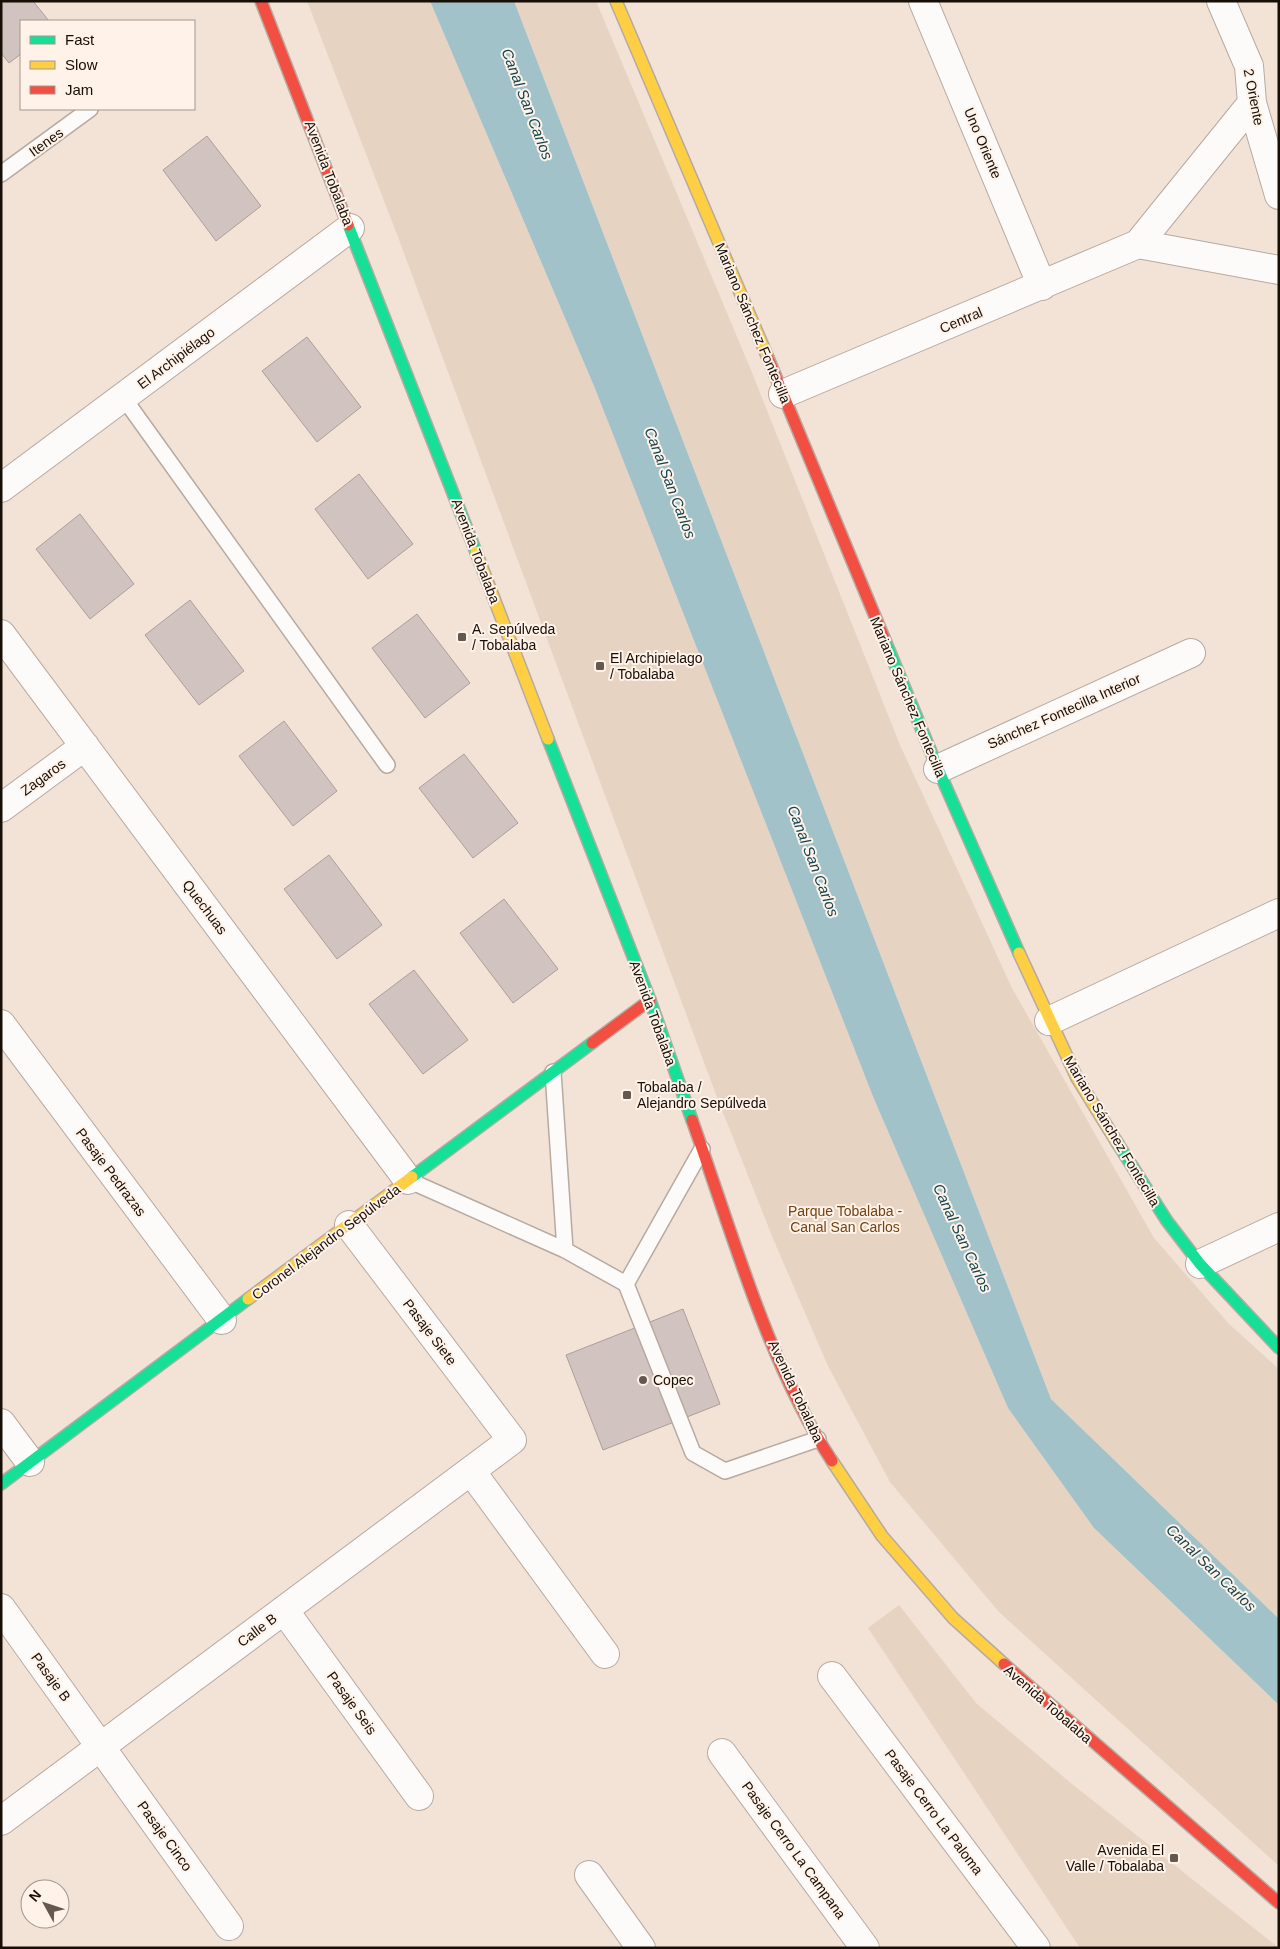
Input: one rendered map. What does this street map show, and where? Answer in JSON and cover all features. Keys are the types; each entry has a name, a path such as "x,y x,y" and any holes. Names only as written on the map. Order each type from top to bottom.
{"street":[{"name":"Avenida Tobalaba","path":"261,1 650,1000 784,1374 818,1439 849,1489 882,1536 953,1618 1026,1685 1279,1902"},
{"name":"Mariano Sánchez Fontecilla","path":"616,1 783,394 938,769 1049,1021 1077,1078 1167,1221 1200,1264 1279,1348"},
{"name":"Uno Oriente","path":"923,1 1042,286"},
{"name":"2 Oriente","path":"1221,1 1249,66 1252,103 1279,195"},
{"name":"Central","path":"783,394 1138,244 1252,103"},
{"name":"El Archipiélago","path":"1,488 350,228"},
{"path":"1138,244 1279,270"},
{"name":"Quechuas","path":"1,634 408,1180"},
{"name":"Sánchez Fontecilla Interior","path":"938,769 1191,653"},
{"name":"Zagaros","path":"1,808 85,746"},
{"path":"1049,1021 1279,913"},
{"name":"Coronel Alejandro Sepúlveda","path":"1,1484 650,1000"},
{"name":"Pasaje Pedrazas","path":"1,1024 222,1320"},
{"name":"Pasaje Siete","path":"349,1225 512,1440"},
{"path":"1200,1264 1279,1227"},
{"path":"1,1423 30,1462"},
{"name":"Calle B","path":"1,1820 512,1440"},
{"path":"471,1471 605,1654"},
{"name":"Pasaje B","path":"1,1608 100,1747"},
{"name":"Pasaje Seis","path":"284,1610 419,1796"},
{"name":"Pasaje Cerro La Paloma","path":"832,1676 1036,1948"},
{"name":"Pasaje Cinco","path":"100,1747 229,1926"},
{"name":"Pasaje Cerro La Campana","path":"722,1753 865,1948"},
{"path":"589,1876 642,1948"}],"lane":[{"name":"Itenes","path":"1,174 89,110"},
{"path":"123,397 387,765"},
{"path":"553,1072 565,1250"},
{"path":"626,1284 702,1149"},
{"path":"408,1180 565,1250 626,1284 693,1453 725,1471 818,1439"}],"green space":[{"name":"Parque Tobalaba - Canal San Carlos","path":"307,1 430,1 594,386 874,1099 1008,1408 1094,1528 1279,1705 1279,1866 999,1612 890,1482 828,1366 774,1241 718,1100 398,237"},
{"path":"514,1 596,1 751,370 900,745 1012,988 1154,1238 1229,1324 1279,1369 1279,1619 1051,1399"},
{"path":"899,1605 976,1703 1072,1784 1279,1948 1080,1948 868,1628"}],"water":[{"name":"Canal San Carlos","path":"430,1 514,1 1051,1399 1279,1619 1279,1705 1094,1528 1008,1408 874,1099 594,386"}],"building":[{"path":"1,1 33,1 48,20 20,20 20,55 9,63 1,53"},
{"path":"207,136 261,206 216,241 163,170"},
{"path":"307,337 361,407 317,442 262,371"},
{"path":"359,474 413,544 368,579 315,509"},
{"path":"80,514 134,584 90,619 36,549"},
{"path":"190,600 244,671 199,705 145,635"},
{"path":"417,614 470,683 425,718 372,648"},
{"path":"284,721 337,791 293,826 239,756"},
{"path":"464,754 518,823 473,858 419,788"},
{"path":"329,855 382,925 337,959 284,889"},
{"path":"504,899 558,969 513,1003 460,933"},
{"path":"414,970 468,1040 423,1074 369,1004"},
{"name":"Copec","path":"683,1309 720,1404 603,1450 566,1355"}],"traffic: fast":[{"path":"348,225 476,552"},
{"path":"884,638 938,769 1019,953"},
{"path":"548,739 650,1000 692,1120"},
{"path":"412,1177 592,1043"},
{"path":"1118,1144 1167,1221 1200,1264 1279,1348"},
{"path":"1,1484 248,1299"}],"traffic: slow":[{"path":"616,1 768,358"},
{"path":"476,552 548,739"},
{"path":"1019,953 1077,1078 1118,1144"},
{"path":"248,1299 412,1177"},
{"path":"832,1461 882,1536 953,1618 1004,1664"}],"traffic: jam":[{"path":"261,1 348,225"},
{"path":"768,358 884,638"},
{"path":"592,1043 650,1000"},
{"path":"692,1120 737,1251 770,1339 788,1382 832,1461"},
{"path":"1004,1664 1279,1903"}],"place":[{"name":"A. Sepúlveda / Tobalaba","path":"462,637"},
{"name":"El Archipielago / Tobalaba","path":"600,666"},
{"name":"Tobalaba / Alejandro Sepúlveda","path":"627,1095"},
{"name":"Copec","path":"643,1380"},
{"name":"Avenida El Valle / Tobalaba","path":"1174,1858"}]}
